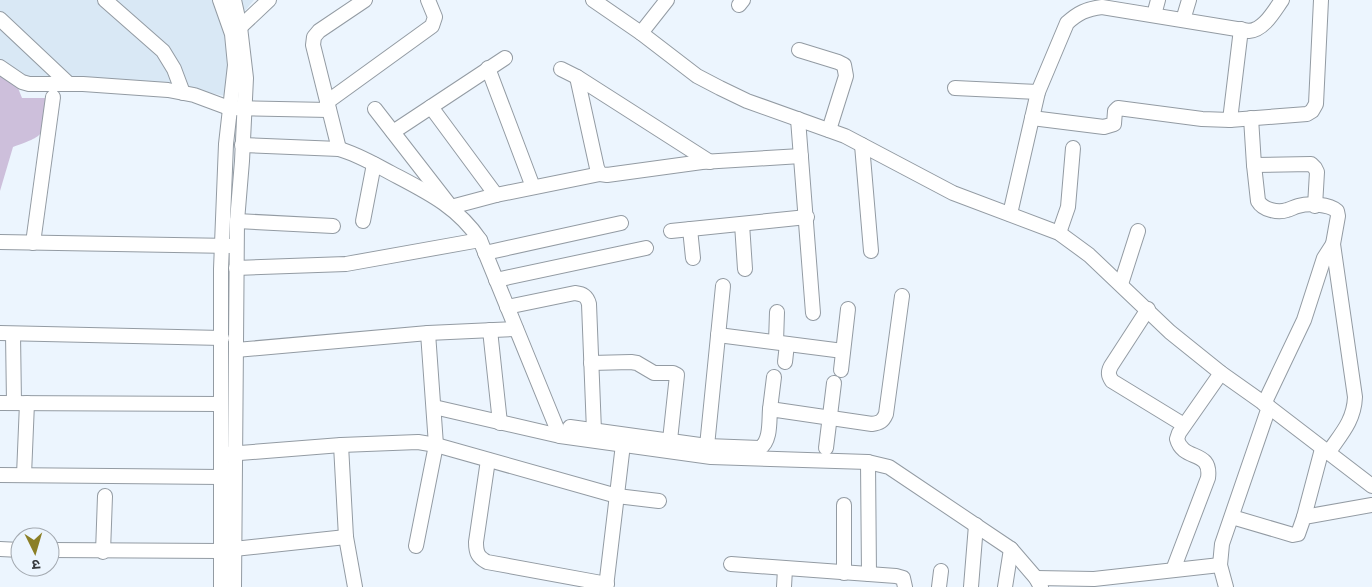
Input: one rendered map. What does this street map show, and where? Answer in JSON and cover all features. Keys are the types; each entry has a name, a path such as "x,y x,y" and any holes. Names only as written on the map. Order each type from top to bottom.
{"street":[{"path":"105,0 163,51 174,69 183,93"},
{"path":"220,0 236,30 246,78 237,221 229,246 236,268 236,350 228,454 227,550 221,587"},
{"path":"234,0 236,30 226,144 229,246 222,338 220,404 228,454 222,477 227,550 234,587"},
{"path":"236,30 269,0"},
{"path":"339,149 313,45 314,37 319,31 365,0"},
{"path":"0,67 29,84 69,84 168,90 229,108 328,106 432,26 435,17 428,0"},
{"path":"592,0 705,80 747,101 828,130 862,145 953,194 1059,233 1089,255 1148,309 1170,332 1221,373 1267,405 1372,486"},
{"path":"641,33 667,0"},
{"path":"1154,16 1158,0"},
{"path":"1183,20 1189,0"},
{"path":"1010,214 1038,92 1066,23 1087,5 1256,30 1263,25 1282,0"},
{"path":"1032,118 1104,127 1114,124 1115,111 1122,108 1202,120 1230,120 1308,114 1316,104 1320,0"},
{"path":"0,19 69,84"},
{"path":"1230,120 1241,29"},
{"path":"799,50 844,65 846,70 846,76 828,130"},
{"path":"393,132 505,58"},
{"path":"488,68 533,187"},
{"path":"561,69 577,77 710,162"},
{"path":"577,77 597,168 600,174"},
{"path":"955,88 1038,92"},
{"path":"33,243 54,97"},
{"path":"431,107 496,195"},
{"path":"375,110 451,207 471,228 482,246 516,329 565,431"},
{"path":"1232,517 1293,535 1298,534 1325,451 1351,419 1355,397 1333,244 1338,216 1337,211 1333,208 1298,206 1279,211 1260,205 1254,165 1251,118"},
{"path":"798,119 813,313"},
{"path":"242,145 339,149 351,152 451,207 496,195 600,174 607,175 710,162 801,156"},
{"path":"862,145 871,252"},
{"path":"1059,233 1068,206 1073,148"},
{"path":"363,221 374,164"},
{"path":"1254,165 1312,164 1317,172 1315,206"},
{"path":"671,231 806,217"},
{"path":"237,221 333,226"},
{"path":"236,268 346,264 482,246 621,223"},
{"path":"742,224 745,269"},
{"path":"690,229 693,258"},
{"path":"1121,284 1138,231"},
{"path":"0,242 229,246"},
{"path":"1226,587 1220,565 1222,544 1267,405 1304,320 1324,258 1333,244"},
{"path":"496,280 646,248"},
{"path":"707,446 723,286"},
{"path":"507,307 575,293 583,294 587,298 589,304 594,430"},
{"path":"770,409 872,424 880,423 886,414 902,296"},
{"path":"841,370 848,309"},
{"path":"1148,309 1112,366 1109,377 1112,381 1184,425"},
{"path":"777,312 785,362"},
{"path":"236,350 428,333 516,329"},
{"path":"490,330 500,423"},
{"path":"24,476 7,333 222,338"},
{"path":"416,546 436,445 428,333"},
{"path":"718,335 843,351"},
{"path":"591,363 631,362 637,363 654,373 673,373 677,375 670,440"},
{"path":"1173,570 1209,471 1206,462 1182,449 1178,444 1178,433 1221,373"},
{"path":"565,431 594,430 624,440 670,440 707,446 760,448 767,440 774,377"},
{"path":"826,448 834,383"},
{"path":"14,403 220,404"},
{"path":"434,408 500,423 624,440 711,458 868,462 890,467 1011,549 1039,582 1094,579 1220,565"},
{"path":"488,460 476,542 476,551 479,558 487,562 607,585 624,440"},
{"path":"228,454 340,444 418,442 436,445 617,496 659,501"},
{"path":"340,444 346,537 355,587"},
{"path":"868,462 869,574"},
{"path":"0,475 222,477"},
{"path":"103,552 105,496"},
{"path":"844,504 844,572"},
{"path":"1304,517 1372,505"},
{"path":"971,587 976,525"},
{"path":"60,550 103,552 227,550 346,537"},
{"path":"1005,587 1011,549"},
{"path":"731,564 896,576 903,578 905,587"},
{"path":"784,587 785,569"},
{"path":"939,587 941,571"}],"shaded area":[{"path":"0,0 254,0 230,29 225,96 182,87 0,78"},
{"path":"0,70 4,70 18,88 22,98 45,98 45,119 39,136 13,147 0,191"}]}
